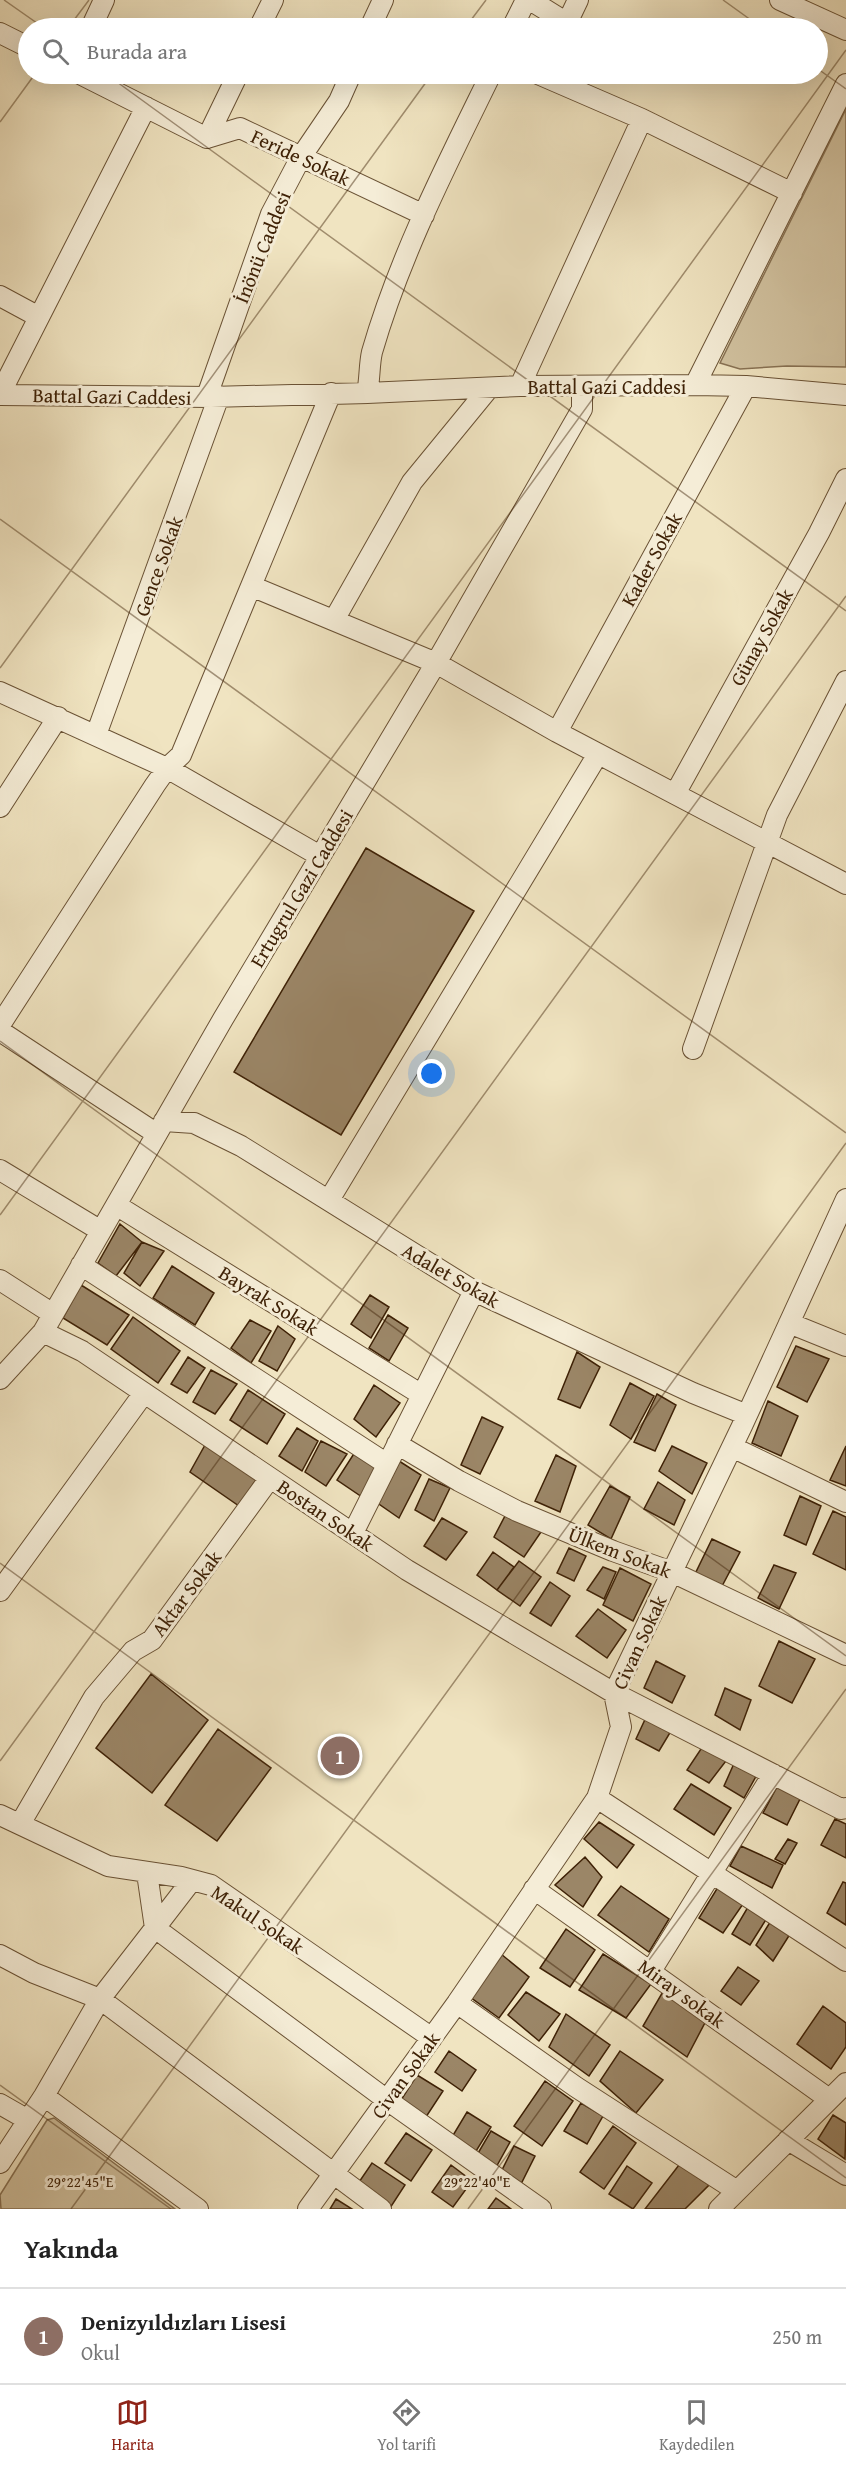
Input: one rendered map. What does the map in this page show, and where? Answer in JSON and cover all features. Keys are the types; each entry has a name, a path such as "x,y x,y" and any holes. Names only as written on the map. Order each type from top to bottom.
{"street":[{"path":"96,18 104,0"},
{"path":"264,18 273,0"},
{"path":"375,18 383,0"},
{"path":"518,18 528,0 559,18"},
{"path":"569,18 578,0"},
{"path":"780,0 820,18"},
{"path":"828,22 846,30"},
{"path":"0,33 18,42"},
{"path":"100,84 207,138 233,84"},
{"name":"İnönü Caddesi","path":"213,396 271,214 301,157 339,101 347,84"},
{"path":"368,393 372,354 399,278 434,190 486,84"},
{"path":"561,84 642,119 792,193"},
{"path":"695,385 846,84"},
{"path":"0,395 146,107"},
{"path":"520,386 642,119"},
{"name":"Feride Sokak","path":"207,138 240,128 424,215"},
{"path":"0,296 39,317"},
{"name":"Battal Gazi Caddesi","path":"0,395 213,396 368,393 520,386 695,385 746,386 846,395"},
{"name":"Kader Sokak","path":"557,732 746,386"},
{"name":"Ertugrul Gazi Caddesi","path":"0,1379 8,1356 43,1332 320,856 436,663 582,409 582,387"},
{"path":"334,621 412,482 489,388"},
{"path":"0,1025 167,768 181,755 331,393"},
{"name":"Gence Sokak","path":"96,735 213,396"},
{"name":"Günay Sokak","path":"675,794 814,543 846,479"},
{"path":"251,586 436,663 557,732 846,884"},
{"path":"693,1049 777,815 846,681"},
{"path":"0,692 167,768 320,856"},
{"path":"0,807 58,717"},
{"path":"328,1200 598,754"},
{"name":"Adalet Sokak","path":"0,1031 161,1127 194,1123 241,1146 474,1292 693,1393 747,1415"},
{"path":"0,1170 101,1231"},
{"name":"Civan Sokak","path":"308,2209 457,2003 597,1798 621,1727 614,1693 747,1415 846,1198"},
{"name":"Bayrak Sokak","path":"116,1205 422,1395"},
{"path":"81,1265 387,1464"},
{"path":"0,1280 53,1314"},
{"path":"353,1533 474,1292"},
{"path":"789,1323 846,1346"},
{"name":"Bostan Sokak","path":"43,1332 82,1351 407,1569 614,1693"},
{"path":"0,1591 144,1393"},
{"name":"Ülkem Sokak","path":"397,1444 459,1481 517,1511 613,1551 672,1572 846,1655"},
{"path":"732,1447 846,1502"},
{"name":"Aktar Sokak","path":"20,1824 94,1697 133,1651 153,1640 270,1478"},
{"path":"614,1693 842,1809 846,1808"},
{"path":"651,1971 773,1774"},
{"path":"597,1798 846,1961"},
{"name":"Makul Sokak","path":"0,1815 108,1866 211,1885 432,2038"},
{"path":"147,1873 155,1928 387,2100 541,2209"},
{"path":"0,2163 44,2096 99,1999 192,1880"},
{"name":"Miray sokak","path":"534,1889 829,2099"},
{"path":"0,1955 34,1973 99,1999 381,2209"},
{"path":"457,2003 576,2086 736,2191"},
{"path":"719,2209 846,2083"},
{"path":"44,2096 198,2209"},
{"path":"0,2104 28,2120"},
{"path":"788,2140 846,2175"}],"shaded area":[{"path":"846,109 846,367 787,366 740,369 720,363"},
{"path":"54,2118 175,2209 1,2209 0,2195 47,2120"}],"building":[{"path":"366,848 474,911 341,1135 234,1072"},
{"path":"120,1224 142,1242 116,1276 98,1263"},
{"path":"142,1242 164,1251 140,1286 124,1273"},
{"path":"172,1266 214,1293 195,1325 153,1298"},
{"path":"81,1285 129,1315 107,1345 63,1318"},
{"path":"370,1295 389,1307 371,1338 351,1324"},
{"path":"388,1315 408,1328 389,1361 369,1348"},
{"path":"133,1317 180,1351 158,1383 111,1349"},
{"path":"250,1320 271,1331 251,1363 231,1348"},
{"path":"278,1326 295,1339 277,1371 259,1361"},
{"path":"796,1346 829,1359 807,1402 777,1387"},
{"path":"577,1352 600,1367 580,1408 558,1399"},
{"path":"188,1357 205,1368 187,1393 171,1384"},
{"path":"211,1370 237,1384 215,1414 193,1402"},
{"path":"630,1383 654,1396 631,1439 610,1425"},
{"path":"374,1385 400,1403 376,1437 354,1419"},
{"path":"248,1390 285,1414 267,1444 230,1420"},
{"path":"657,1394 676,1405 655,1451 634,1442"},
{"path":"768,1401 798,1416 781,1456 752,1443"},
{"path":"482,1417 503,1427 480,1474 461,1465"},
{"path":"297,1428 318,1441 302,1471 279,1456"},
{"path":"321,1441 347,1454 326,1486 305,1472"},
{"path":"205,1445 256,1480 239,1506 190,1472"},
{"path":"672,1446 707,1463 692,1494 659,1471"},
{"path":"846,1446 846,1486 830,1480"},
{"path":"355,1452 378,1465 362,1497 337,1480"},
{"path":"556,1455 576,1466 560,1512 535,1501"},
{"path":"399,1461 421,1475 399,1518 376,1502"},
{"path":"429,1479 450,1488 434,1521 415,1510"},
{"path":"658,1482 685,1500 674,1525 644,1509"},
{"path":"610,1486 630,1497 611,1539 588,1525"},
{"path":"800,1496 821,1506 806,1545 784,1535"},
{"path":"833,1511 846,1517 846,1570 813,1554"},
{"path":"506,1514 541,1532 524,1557 494,1537"},
{"path":"442,1518 467,1532 446,1560 424,1546"},
{"path":"712,1539 740,1552 721,1588 695,1574"},
{"path":"569,1548 586,1556 574,1581 557,1573"},
{"path":"493,1552 514,1567 497,1590 477,1575"},
{"path":"519,1561 541,1577 520,1606 497,1590"},
{"path":"774,1565 796,1573 779,1609 758,1598"},
{"path":"603,1567 616,1572 604,1599 587,1590"},
{"path":"620,1568 651,1584 633,1621 603,1605"},
{"path":"550,1582 570,1596 551,1626 530,1613"},
{"path":"598,1609 626,1630 607,1658 576,1636"},
{"path":"779,1641 815,1659 792,1703 759,1686"},
{"path":"656,1661 685,1676 672,1703 644,1688"},
{"path":"151,1674 208,1720 152,1793 96,1748"},
{"path":"725,1688 751,1700 740,1730 715,1715"},
{"path":"648,1713 674,1726 659,1751 636,1739"},
{"path":"218,1729 271,1768 217,1841 165,1805"},
{"path":"705,1743 729,1757 709,1783 687,1770"},
{"path":"736,1759 759,1771 744,1798 724,1786"},
{"path":"691,1784 731,1808 714,1835 674,1809"},
{"path":"778,1785 800,1799 787,1825 763,1813"},
{"path":"835,1819 846,1824 846,1858 821,1845"},
{"path":"599,1822 634,1845 617,1868 584,1839"},
{"path":"788,1839 797,1843 785,1864 775,1859"},
{"path":"741,1846 783,1865 772,1888 730,1866"},
{"path":"585,1857 602,1877 583,1907 555,1885"},
{"path":"843,1882 846,1883 846,1925 827,1913"},
{"path":"621,1886 669,1919 649,1952 598,1915"},
{"path":"718,1887 743,1904 723,1933 699,1918"},
{"path":"748,1907 767,1918 750,1945 732,1934"},
{"path":"772,1919 792,1931 773,1961 756,1945"},
{"path":"566,1929 595,1950 570,1987 540,1968"},
{"path":"501,1954 529,1977 499,2018 470,1997"},
{"path":"603,1954 651,1984 626,2018 579,1990"},
{"path":"738,1967 759,1981 741,2005 721,1991"},
{"path":"665,1988 708,2017 687,2057 643,2026"},
{"path":"526,1992 560,2014 539,2041 508,2015"},
{"path":"823,2006 846,2023 846,2047 831,2069 797,2044"},
{"path":"566,2014 610,2045 589,2076 549,2047"},
{"path":"449,2051 476,2070 462,2091 435,2072"},
{"path":"620,2051 663,2080 636,2113 600,2081"},
{"path":"417,2075 443,2091 424,2120 399,2103"},
{"path":"545,2081 573,2101 542,2146 514,2126"},
{"path":"581,2103 603,2116 587,2144 564,2131"},
{"path":"467,2112 491,2127 473,2156 449,2142"},
{"path":"833,2115 846,2123 845,2159 818,2139"},
{"path":"613,2126 636,2143 604,2189 580,2172"},
{"path":"491,2131 510,2142 494,2171 474,2160"},
{"path":"406,2133 432,2150 411,2181 385,2163"},
{"path":"514,2146 535,2156 520,2186 499,2176"},
{"path":"372,2163 405,2185 390,2208 357,2185"},
{"path":"451,2165 472,2181 453,2207 432,2192"},
{"path":"679,2165 709,2185 685,2209 645,2209"},
{"path":"627,2166 652,2183 633,2209 609,2194"},
{"path":"496,2198 511,2209 488,2209"},
{"path":"336,2199 352,2209 330,2209"}],"place":[{"name":"Denizyıldızları Lisesi","path":"340,1756"}]}
